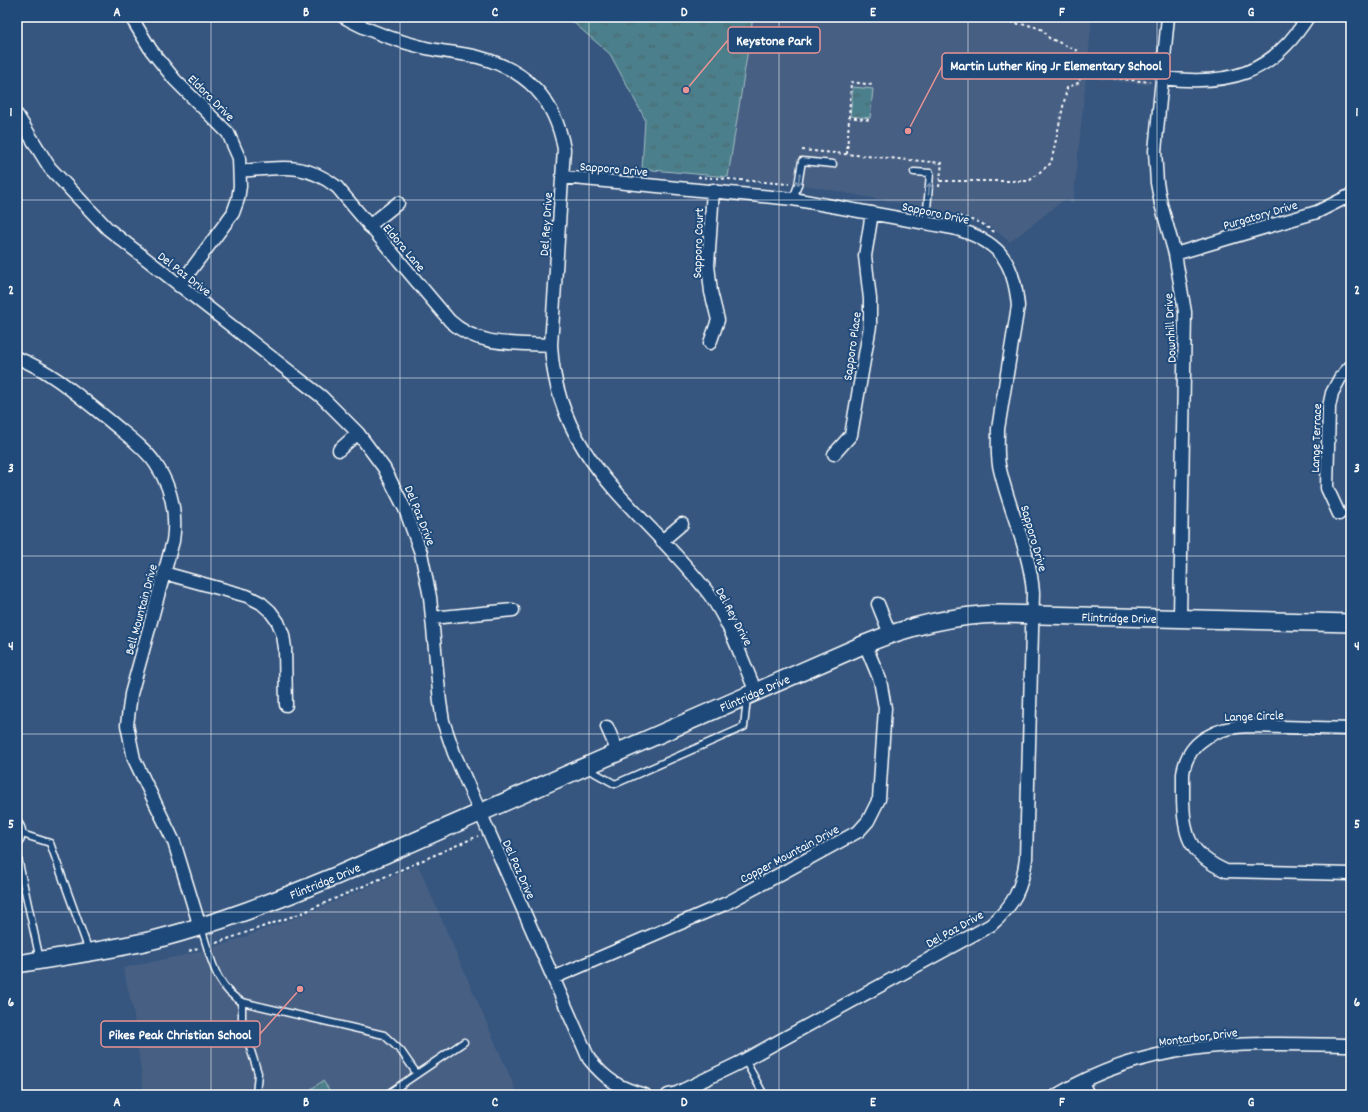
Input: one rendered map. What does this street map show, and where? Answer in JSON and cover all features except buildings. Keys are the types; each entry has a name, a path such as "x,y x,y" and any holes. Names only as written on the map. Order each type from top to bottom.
{"street":[{"name":"Eldora Drive","path":"131,17 151,50 175,80 228,133 235,146 240,171 238,199 233,213 179,286"},
{"name":"Del Rey Drive","path":"344,17 361,27 403,42 477,57 508,68 521,75 546,101 561,133 564,149 551,346 552,369 564,414 578,443 604,478 710,595 728,628 751,694"},
{"name":"Downhill Drive","path":"1168,17 1157,80 1155,165 1161,204 1175,254 1183,299 1185,328 1180,617"},
{"path":"1157,80 1197,81 1230,77 1250,71 1266,63 1281,52 1296,36 1308,17"},
{"name":"Del Paz Drive","path":"17,115 40,155 64,184 108,229 322,397 358,433 384,468 406,509 421,553 430,597 443,721 454,753 588,1059 601,1075 615,1084 645,1095"},
{"name":"Eldora Lane","path":"240,171 286,168 314,172 325,177 337,187 459,330 470,336 494,342 551,346"},
{"name":"Sapporo Drive","path":"563,177 793,198 926,222 971,233 986,240 1007,263 1013,277 1018,306 998,428 998,447 999,464 1030,563 1033,593 1032,614"},
{"name":"Sapporo Court","path":"710,343 718,320 711,292 708,265 713,190"},
{"name":"Purgatory Drive","path":"1175,254 1317,212 1351,195"},
{"path":"369,226 398,203"},
{"name":"Sapporo Place","path":"834,454 851,435 870,326 870,299 865,256 872,213"},
{"name":"Bell Mountain Drive","path":"17,358 67,386 140,446 154,462 170,493 174,512 173,541 131,694 127,725 134,758 172,837 200,926"},
{"name":"Lange Terrace","path":"1339,514 1327,488 1329,407 1332,393 1340,378 1351,366"},
{"path":"339,450 358,433"},
{"path":"662,541 682,524"},
{"path":"164,573 247,596 260,603 270,611 283,635 285,648 286,705"},
{"path":"878,604 890,634"},
{"path":"432,618 513,610"},
{"name":"Del Paz Drive","path":"668,1095 677,1093 745,1060 992,924 1013,902 1020,888 1026,859 1032,614"},
{"name":"Flintridge Drive","path":"17,964 156,939 264,905 338,876 480,812 865,644 913,626 961,616 1032,614 1351,623"},
{"name":"Copper Mountain Drive","path":"553,978 727,902 859,831 868,821 880,799 885,708 880,680 865,644"},
{"name":"Lange Circle","path":"1351,729 1248,726 1231,727 1218,731 1206,738 1188,759 1183,773 1183,818 1186,832 1191,845 1200,856 1211,864 1226,871 1239,872 1351,874"},
{"path":"607,727 618,752"},
{"name":"Montarbor Drive","path":"1057,1095 1082,1082 1123,1065 1162,1053 1202,1047 1262,1044 1351,1045"},
{"path":"1082,1082 1088,1095"}],"lane":[{"path":"793,198 798,185 802,161 833,164"},
{"path":"914,172 930,173 926,222"},
{"path":"584,767 615,784 622,781 744,727 751,694"},
{"path":"17,821 20,825 22,834 17,844"},
{"path":"22,834 50,843 89,951"},
{"path":"17,854 40,960"},
{"path":"200,926 222,986 230,994 242,1002 384,1035 401,1051 417,1074"},
{"path":"242,1002 242,1023 258,1073 256,1095"},
{"path":"386,1095 464,1042"},
{"path":"745,1060 764,1095"}],"path":[{"path":"940,181 1028,181 1051,163 1067,88 1080,82 1078,51 1049,38 1043,30 1033,26 1012,23 1013,17"},
{"path":"1036,70 1080,75 1157,80"},
{"path":"846,154 851,82 873,85"},
{"path":"848,117 870,120"},
{"path":"802,150 915,161"},
{"path":"189,951 302,913 488,831"}],"shaded area":[{"path":"753,17 1092,17 1087,72 1149,79 1149,85 1086,78 1073,204 1065,199 1010,242 988,225 966,216 809,186 728,177"},
{"path":"418,865 518,1095 144,1095 133,1010 123,968 185,955 228,943 315,910"}],"green space":[{"path":"567,17 753,17 728,177 642,169 645,119 610,54"},
{"path":"853,87 873,89 870,118 850,116"},
{"path":"323,1081 333,1095 302,1095"}],"place":[{"name":"Keystone Park","path":"686,90"},
{"name":"Martin Luther King Jr Elementary School","path":"908,131"},
{"name":"Pikes Peak Christian School","path":"300,989"}]}
